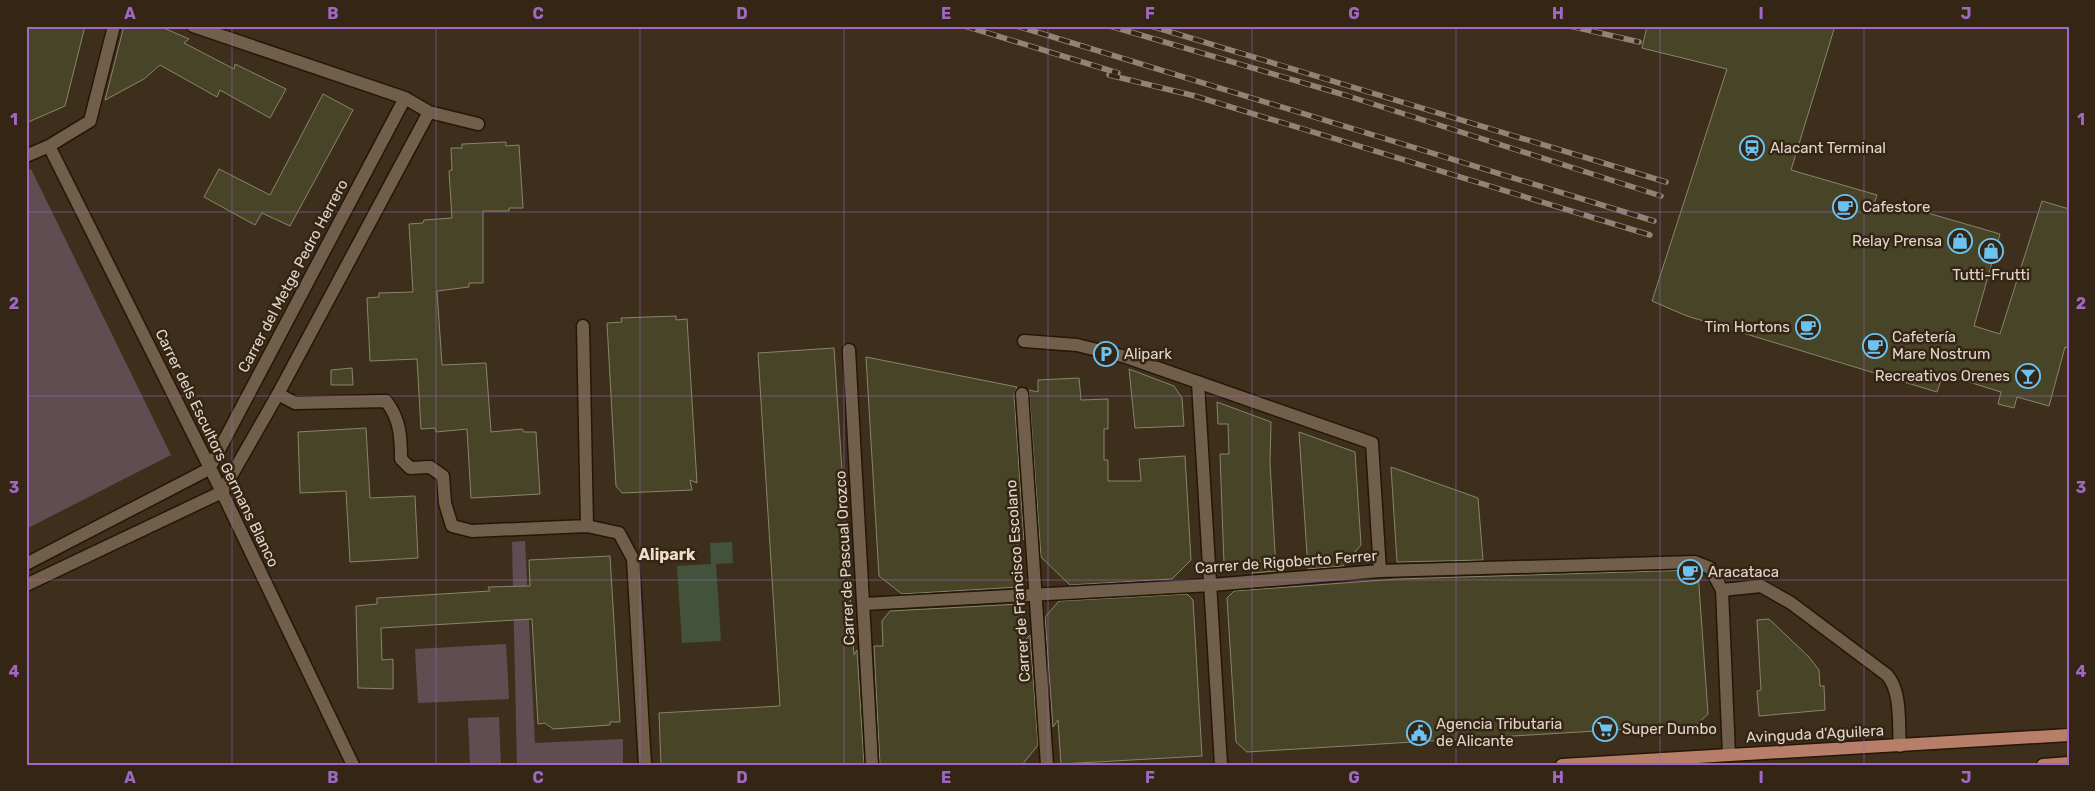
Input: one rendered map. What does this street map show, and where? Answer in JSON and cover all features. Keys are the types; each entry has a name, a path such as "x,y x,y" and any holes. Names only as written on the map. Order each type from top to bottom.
{"main road":[{"name":"Avinguda d'Aguilera","path":"1562,765 2069,735"},
{"path":"2043,765 2069,763"}],"street":[{"path":"26,156 49,146 90,121 114,26"},
{"path":"193,26 405,98 429,112 478,124"},
{"name":"Carrer del Metge Pedro Herrero","path":"209,469 405,98"},
{"path":"26,585 222,492 278,394 429,112"},
{"name":"Carrer dels Escultors Germans Blanco","path":"49,146 222,492 353,765"},
{"path":"583,326 587,526"},
{"path":"1024,341 1085,347 1126,357 1372,444 1380,571"},
{"name":"Carrer de Pascual Orozco","path":"849,350 872,765"},
{"path":"1198,383 1222,765"},
{"path":"278,394 295,403 386,401 396,413 401,434 401,459 410,468 430,467 443,476 445,503 452,526 472,531 587,526 619,533 633,559 645,765"},
{"name":"Carrer de Francisco Escolano","path":"1022,394 1047,765"},
{"path":"26,564 209,469"},
{"name":"Carrer de Rigoberto Ferrer","path":"864,604 1210,584 1380,571 1482,570 1652,562 1695,562 1710,568 1722,590"},
{"path":"1729,755 1722,590 1761,586 1790,603 1893,682 1896,691 1900,746"}],"shaded area":[{"path":"31,169 171,455 26,529 26,171"},
{"path":"525,541 535,743 623,739 623,765 517,765 512,542"},
{"path":"732,542 733,563 716,564 721,641 682,643 677,566 711,564 710,543"},
{"path":"506,644 509,699 418,703 415,649"},
{"path":"499,717 501,765 470,765 468,718"}],"building":[{"path":"26,26 85,26 65,106 26,123"},
{"path":"124,26 159,26 189,39 184,43 234,69 235,64 286,89 270,118 220,90 217,97 160,65 144,79 105,100"},
{"path":"1647,26 1835,26 1791,170 1877,195 1874,204 1905,214 1907,207 2000,234 1974,326 2000,334 2042,201 2069,209 2069,348 2065,347 2049,406 2017,397 2014,408 1998,404 2001,392 1943,374 1937,392 1687,316 1652,301 1727,69 1642,48"},
{"path":"323,94 353,110 290,226 262,213 255,225 204,197 219,169 270,195"},
{"path":"506,142 506,146 519,145 523,208 509,208 509,211 483,211 483,283 469,283 469,287 437,291 442,365 486,363 491,432 522,429 524,432 536,432 540,494 471,498 467,429 436,432 435,428 421,429 417,359 370,361 367,298 379,297 379,293 413,292 409,224 423,223 424,220 452,218 449,171 452,170 451,148 462,148 462,144"},
{"path":"676,316 676,320 687,319 697,483 690,480 692,490 622,493 616,486 607,323 622,322 621,318"},
{"path":"834,348 854,655 857,650 864,765 661,765 659,713 780,706 758,353"},
{"path":"866,357 1017,387 1014,395 1024,540 1017,533 1019,587 902,594 879,576"},
{"path":"352,368 353,385 331,385 331,370"},
{"path":"1129,369 1174,386 1182,398 1184,426 1135,428"},
{"path":"1079,378 1081,400 1108,399 1108,429 1104,429 1104,460 1108,460 1108,481 1141,481 1139,459 1185,456 1191,560 1172,579 1070,585 1041,557 1029,390 1038,392 1038,380"},
{"path":"1217,402 1271,422 1270,463 1276,571 1252,573 1265,561 1224,564 1220,454 1229,454 1228,424 1218,424"},
{"path":"366,428 370,498 415,496 418,558 350,562 346,491 300,493 298,432"},
{"path":"1299,432 1355,452 1361,545 1343,566 1308,569"},
{"path":"1391,467 1478,498 1483,560 1397,562"},
{"path":"610,556 620,722 610,722 610,725 553,729 545,723 538,724 532,619 381,628 382,660 393,659 393,689 358,688 356,606 377,604 377,598 490,591 488,587 530,586 529,560"},
{"path":"1694,570 1698,572 1708,714 1696,725 1247,752 1236,742 1227,598 1234,591 1398,579"},
{"path":"1187,594 1193,600 1202,756 1061,764 1058,720 1053,727 1045,617 1059,601"},
{"path":"1021,604 1023,642 1030,635 1038,745 1022,765 880,765 874,646 883,646 882,621 890,611"},
{"path":"1769,619 1809,657 1819,670 1820,686 1824,686 1825,710 1759,716 1757,691 1761,690 1757,620"}],"railway":[{"path":"965,26 1118,73"},
{"path":"1017,26 1654,221"},
{"path":"1110,26 1348,96 1661,196"},
{"path":"1151,26 1666,182"},
{"path":"1570,26 1639,42"},
{"path":"1109,75 1195,96 1650,235"}],"place":[{"name":"Alacant Terminal","path":"1752,148"},
{"name":"Cafestore","path":"1845,207"},
{"name":"Relay Prensa","path":"1960,241"},
{"name":"Tutti-Frutti","path":"1991,251"},
{"name":"Tim Hortons","path":"1808,327"},
{"name":"Cafetería Mare Nostrum","path":"1875,346"},
{"name":"Alipark","path":"1106,354"},
{"name":"Recreativos Orenes","path":"2028,376"},
{"name":"Aracataca","path":"1690,572"},
{"name":"Super Dumbo","path":"1605,729"},
{"name":"Agencia Tributaria de Alicante","path":"1419,733"}],"district":[{"name":"Alipark","path":"667,554"}]}
